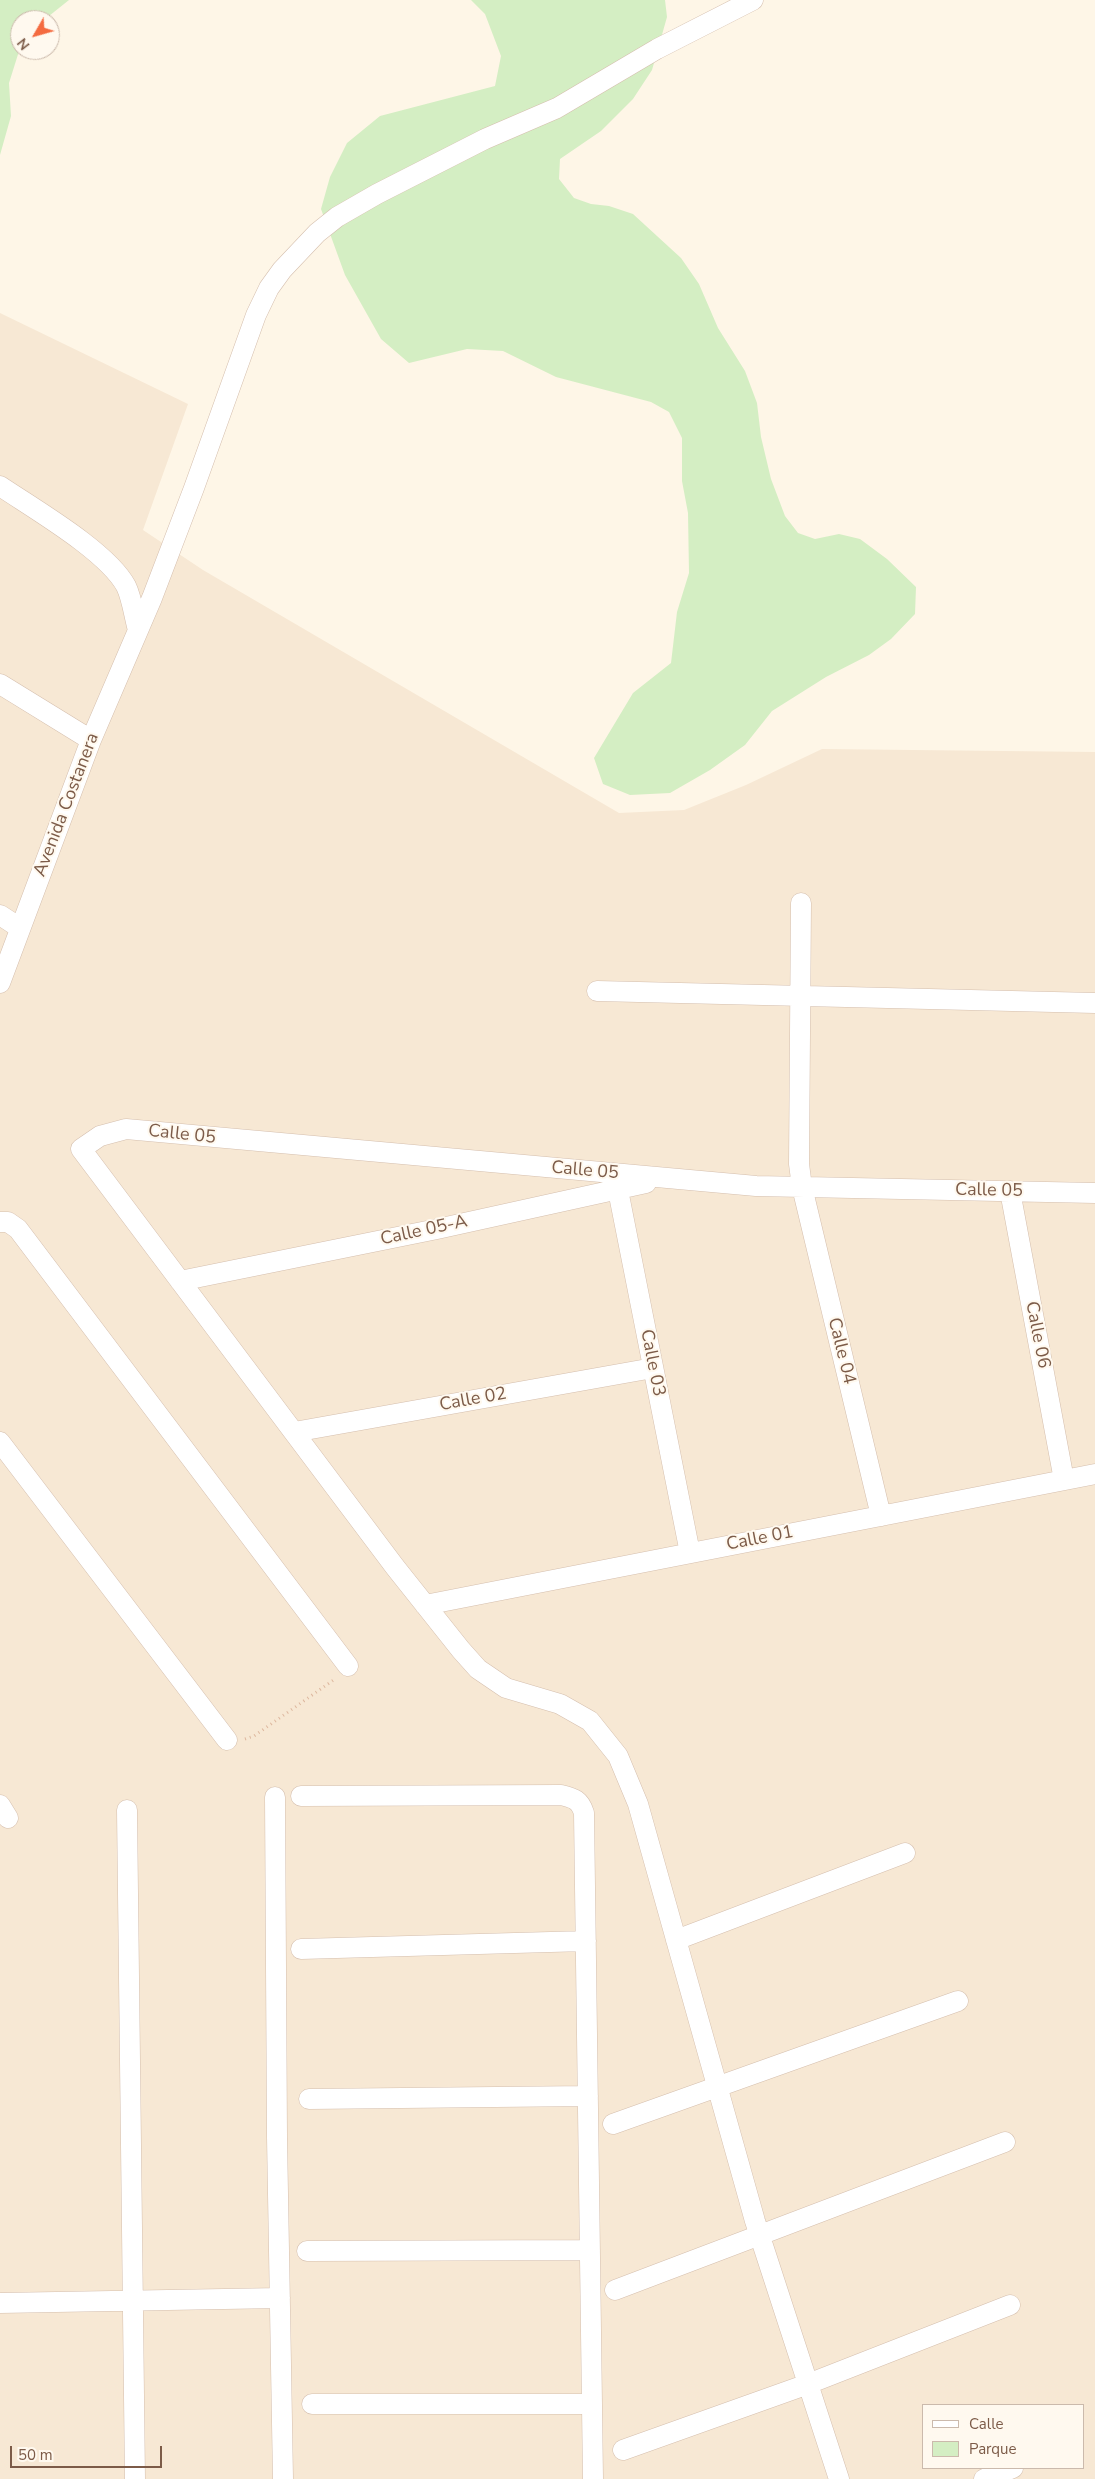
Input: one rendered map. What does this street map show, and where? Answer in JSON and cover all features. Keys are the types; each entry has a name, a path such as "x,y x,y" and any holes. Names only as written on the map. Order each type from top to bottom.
{"street":[{"name":"Avenida Costanera","path":"0,983 91,740 138,630 194,488 256,315 269,288 297,252 337,216 484,139 557,108 657,49 753,0"},
{"path":"0,486 87,546 111,567 126,586 138,630"},
{"path":"0,684 91,740"},
{"name":"Calle 04","path":"800,902 799,1164 802,1187 881,1516"},
{"path":"0,915 20,928"},
{"path":"597,990 1095,1002"},
{"name":"Calle 05","path":"180,1281 81,1149 100,1136 126,1129 616,1181 668,1178 756,1186 1095,1193"},
{"name":"Calle 05-A","path":"180,1281 437,1229 616,1181"},
{"name":"Calle 03","path":"616,1181 690,1553"},
{"name":"Calle 06","path":"1010,1191 1064,1480"},
{"path":"0,1222 8,1222 18,1229 348,1666"},
{"path":"180,1281 461,1650 491,1680 506,1688 560,1704 583,1717 590,1722 618,1756 638,1804 760,2236 839,2479"},
{"name":"Calle 02","path":"294,1432 653,1368"},
{"path":"0,1442 227,1740"},
{"name":"Calle 01","path":"425,1605 1095,1474"},
{"path":"301,1796 561,1796 574,1798 581,1804 584,1813 593,2479"},
{"path":"275,1797 283,2479"},
{"path":"127,1810 135,2479"},
{"path":"676,1940 905,1853"},
{"path":"301,1949 586,1941"},
{"path":"613,2124 718,2089 958,2001"},
{"path":"309,2100 588,2096"},
{"path":"615,2290 1005,2142"},
{"path":"307,2251 590,2250"},
{"path":"0,2303 280,2298"},
{"path":"623,2450 808,2384 1010,2305"},
{"path":"312,2404 592,2404"},
{"path":"984,2479 1010,2469"}],"path":[{"path":"227,1740 239,1740 254,1736 336,1679 348,1666"}],"shaded area":[{"path":"0,313 188,404 143,530 203,570 619,813 684,810 746,785 822,749 1095,752 1095,2479 0,2479"}],"green space":[{"path":"0,0 69,0 56,10 10,10 10,60 16,60 9,83 11,116 0,155"},
{"path":"471,0 665,0 667,17 652,70 633,99 601,131 560,159 559,179 574,198 633,214 681,258 699,284 718,328 745,371 757,403 761,437 771,479 785,516 798,533 815,539 839,534 860,539 887,559 916,587 915,614 891,639 869,655 826,677 772,711 745,745 710,770 670,793 630,795 603,784 594,758 633,693 671,663 677,612 689,573 688,513 682,481 682,438 669,412 651,402 556,377 503,351 467,349 409,363 381,339 345,275 321,209 330,177 347,143 380,116 495,86 501,56 485,14"}]}
